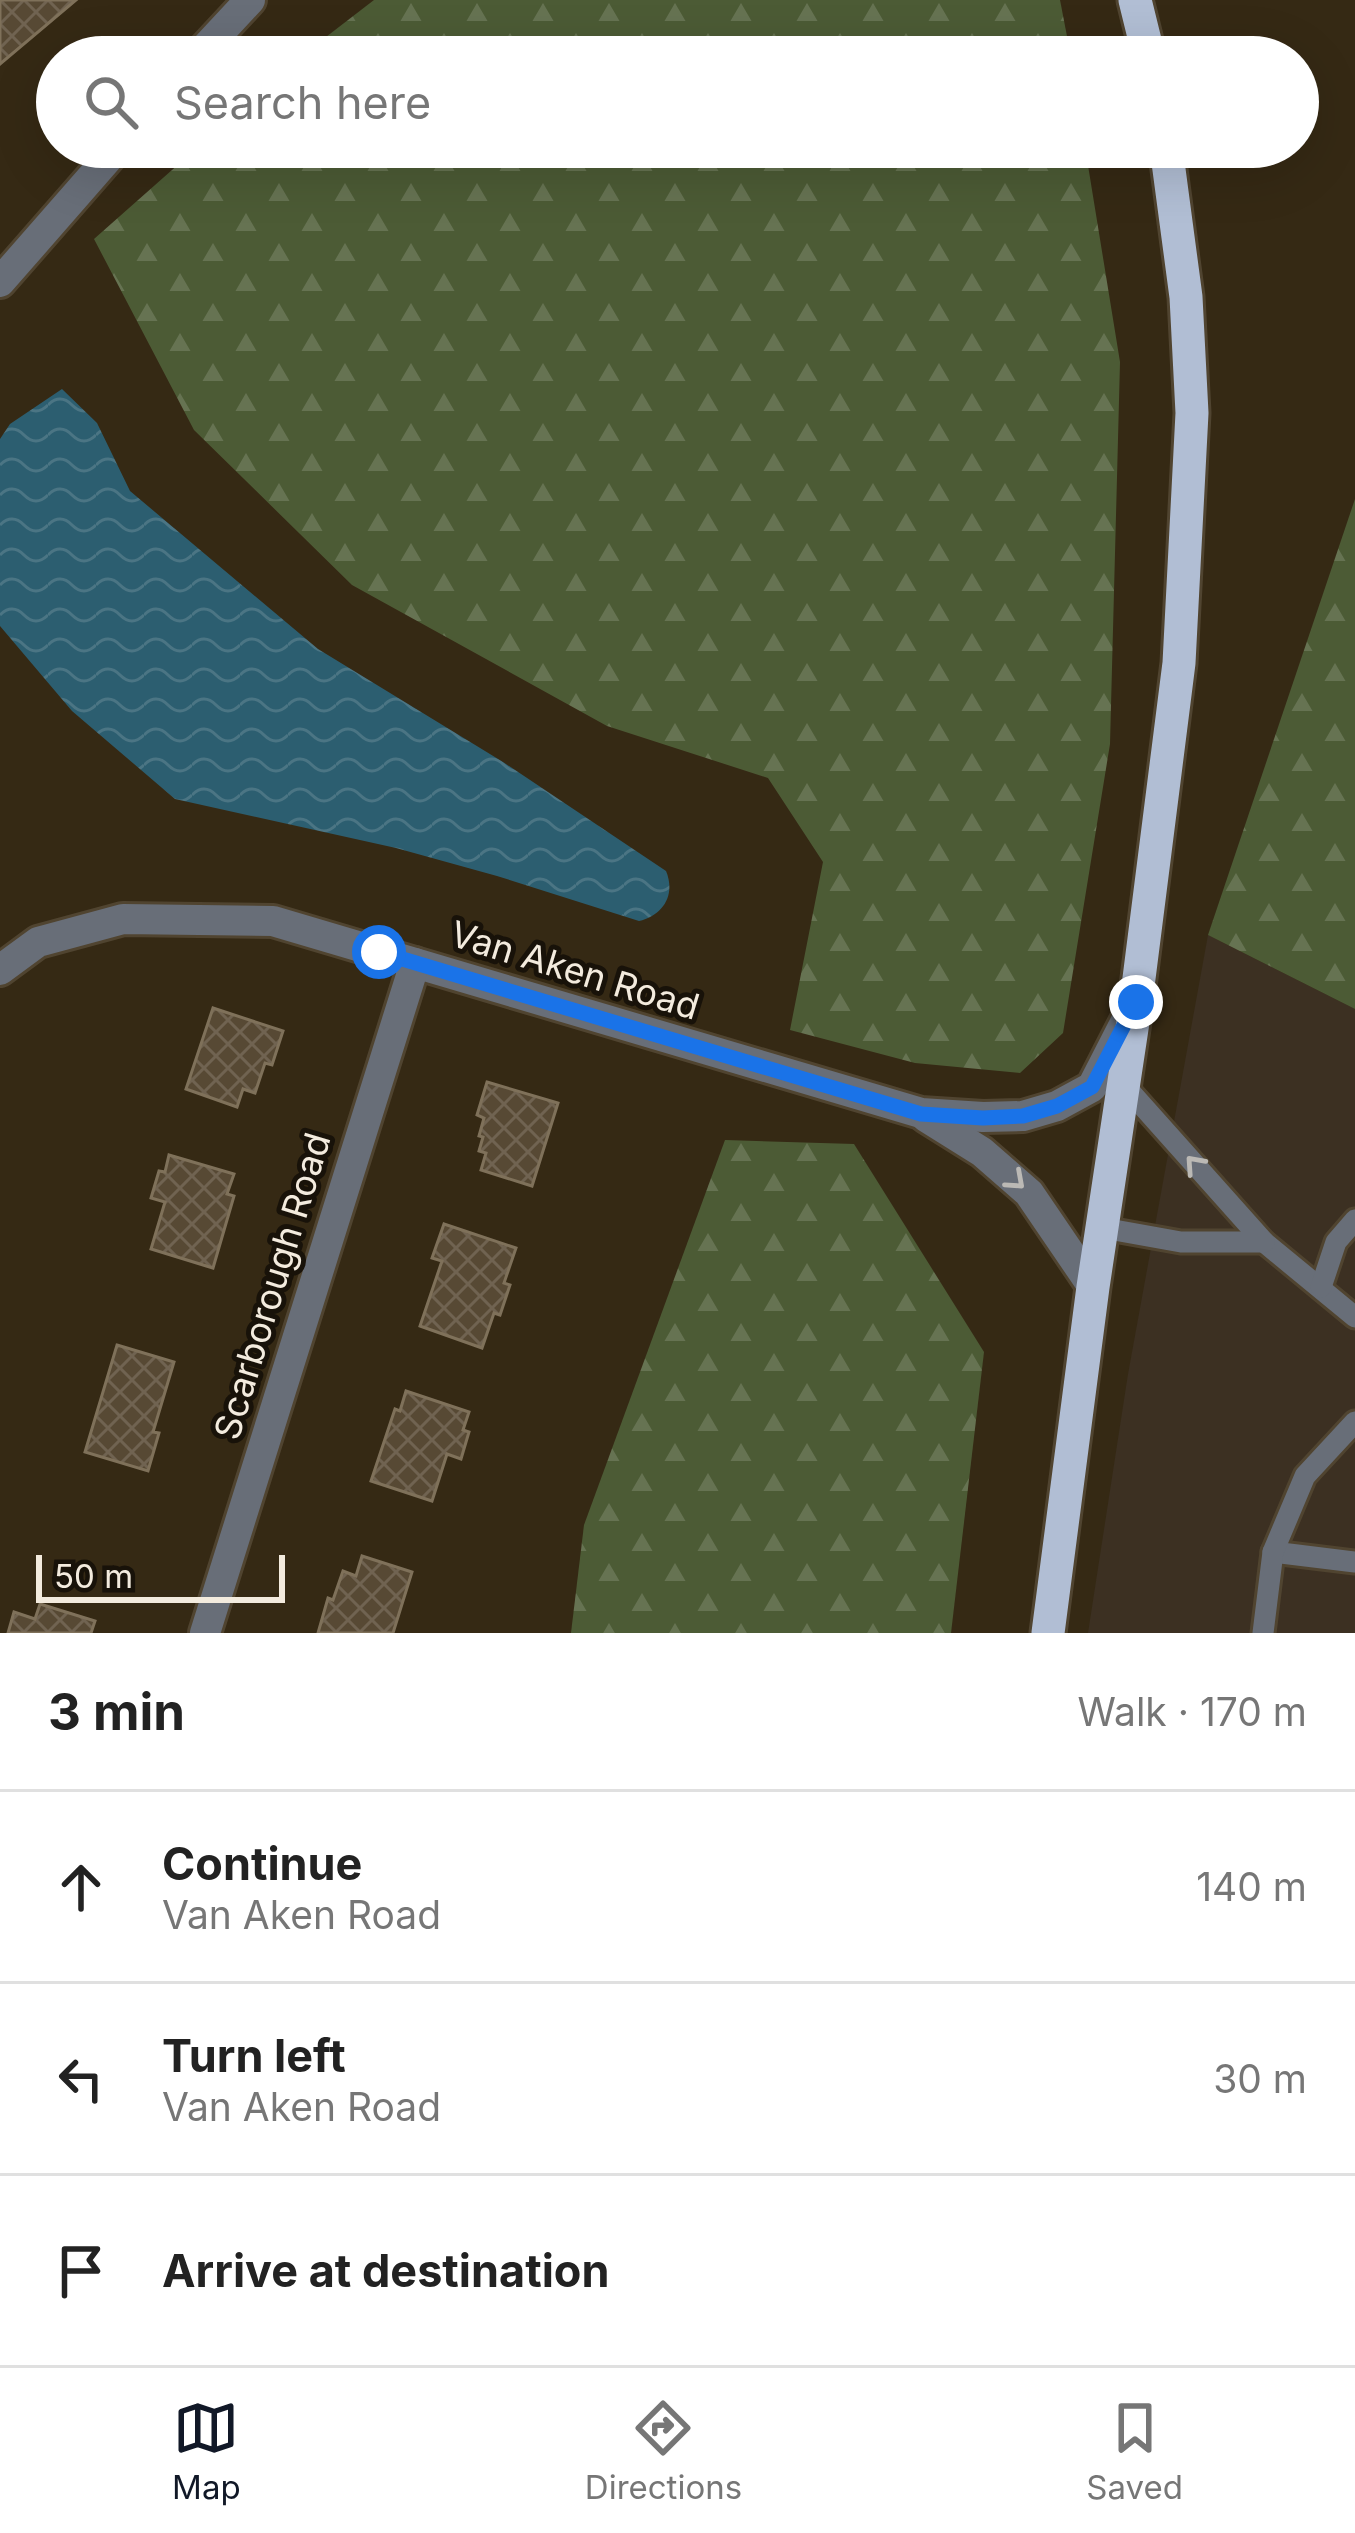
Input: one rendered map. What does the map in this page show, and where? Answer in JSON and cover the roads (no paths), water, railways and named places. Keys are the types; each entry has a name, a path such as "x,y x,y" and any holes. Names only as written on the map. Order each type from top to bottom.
{"highway":[{"path":"1136,0 1144,36"},
{"path":"1048,1633 1179,663 1192,412 1186,297 1169,168"}],"street":[{"path":"217,36 250,0"},
{"path":"0,282 100,168"},
{"name":"Van Aken Road","path":"0,970 38,942 123,919 273,921 921,1114 983,1118 1023,1116 1057,1106 1092,1087 1136,1002"},
{"name":"Scarborough Road","path":"205,1633 415,963"},
{"name":"Van Aken Road","path":"921,1114 982,1151 1029,1192 1094,1287"}],"lane":[{"path":"1124,1085 1264,1242 1355,1317"},
{"path":"1321,1287 1336,1243 1355,1220"},
{"path":"1102,1228 1181,1242 1264,1242"},
{"path":"1263,1633 1273,1552 1305,1476 1355,1422"},
{"path":"1273,1552 1355,1562"}],"water":[{"path":"62,389 97,423 130,491 318,649 503,762 666,871 668,896 661,909 639,921 396,848 175,799 72,711 0,626 0,439 10,424"}]}
